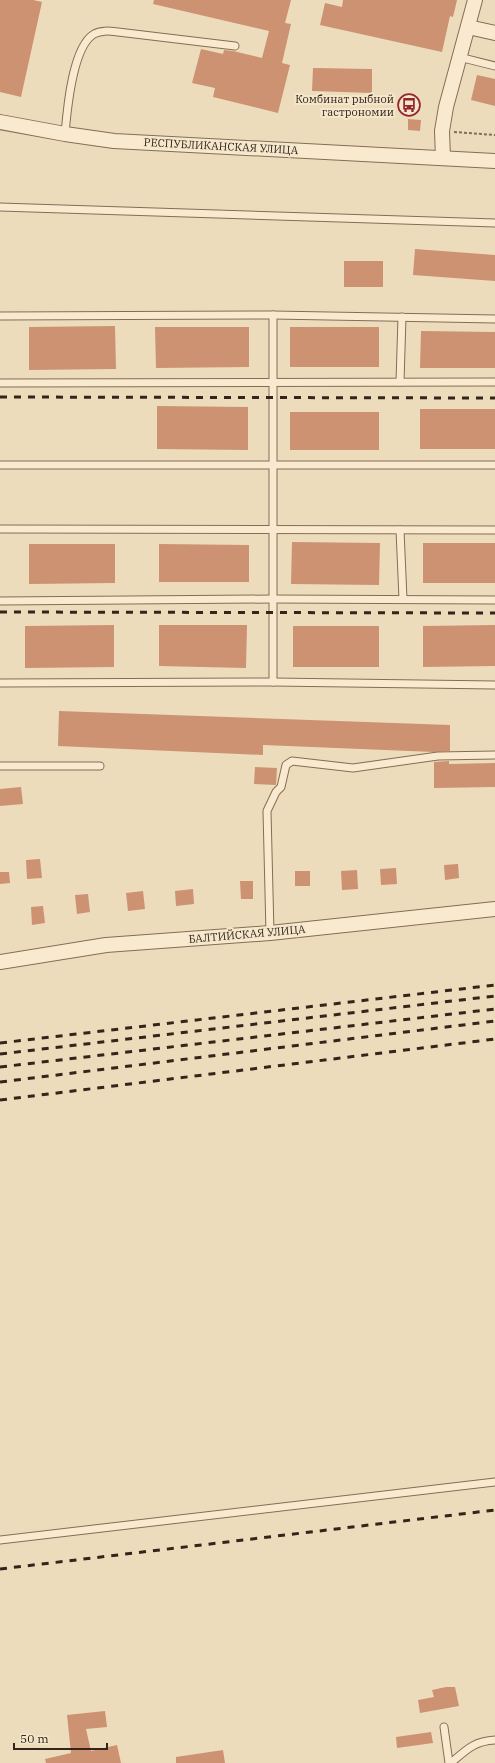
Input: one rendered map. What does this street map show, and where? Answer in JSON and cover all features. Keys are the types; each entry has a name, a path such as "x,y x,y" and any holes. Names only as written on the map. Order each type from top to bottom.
{"street":[{"path":"444,158 442,131 446,107 475,0"},
{"path":"468,27 495,33"},
{"name":"РЕСПУБЛИКАНСКАЯ УЛИЦА","path":"0,122 114,141 495,161"},
{"name":"БАЛТИЙСКАЯ УЛИЦА","path":"0,962 106,945 270,933 495,909"}],"lane":[{"path":"65,134 72,79 77,60 85,43 93,35 103,31 235,46"},
{"path":"460,57 495,66"},
{"path":"0,207 495,223"},
{"path":"273,315 273,682"},
{"path":"0,316 273,315 495,319"},
{"path":"400,382 402,318"},
{"path":"0,383 495,382"},
{"path":"0,465 495,465"},
{"path":"0,529 495,530"},
{"path":"400,530 403,599"},
{"path":"0,601 272,599 495,600"},
{"path":"0,683 273,682 495,685"},
{"path":"270,933 267,811 276,792 281,787 286,765 292,761 353,768 438,756 495,755"},
{"path":"0,766 100,766"},
{"path":"0,1540 495,1482"},
{"path":"444,1727 450,1763 471,1746 485,1740 495,1740"}],"path":[{"path":"442,131 495,135"}],"building":[{"path":"0,0 33,0 42,2 21,97 0,92"},
{"path":"154,0 291,0 285,23 291,24 282,63 290,65 278,113 213,97 215,88 192,83 201,49 223,54 224,50 233,51 262,58 269,31 153,4"},
{"path":"343,0 457,0 453,17 450,16 442,52 320,25 325,3 342,7"},
{"path":"313,68 372,69 372,93 312,91"},
{"path":"477,75 495,79 495,106 471,100"},
{"path":"408,119 421,120 420,131 408,130"},
{"path":"415,249 495,255 495,281 413,275"},
{"path":"344,261 383,261 383,287 344,287"},
{"path":"115,326 116,369 29,370 29,327"},
{"path":"155,327 249,327 249,367 156,368"},
{"path":"290,327 379,327 379,367 290,367"},
{"path":"421,331 495,332 495,368 420,368"},
{"path":"157,406 248,407 248,450 157,449"},
{"path":"420,409 495,409 495,449 420,449"},
{"path":"290,412 379,412 379,450 290,450"},
{"path":"292,542 380,543 379,585 291,584"},
{"path":"423,543 495,543 495,583 423,583"},
{"path":"29,544 115,544 115,583 29,584"},
{"path":"159,544 249,545 249,582 159,582"},
{"path":"114,625 114,667 25,668 25,626"},
{"path":"159,625 247,625 246,668 159,666"},
{"path":"495,625 495,666 423,667 423,626"},
{"path":"293,626 379,626 379,667 293,667"},
{"path":"59,711 450,725 450,751 434,752 263,745 263,755 58,746"},
{"path":"449,761 449,764 495,763 495,787 434,788 434,762"},
{"path":"255,767 277,768 276,785 254,784"},
{"path":"21,787 23,804 0,806 0,789"},
{"path":"40,859 42,878 27,879 26,860"},
{"path":"458,864 459,878 445,880 444,865"},
{"path":"396,868 397,884 381,885 380,869"},
{"path":"357,870 358,889 342,890 341,871"},
{"path":"295,871 310,871 310,886 295,886"},
{"path":"0,872 9,872 10,883 0,884"},
{"path":"240,881 253,881 253,899 241,899"},
{"path":"193,889 194,904 176,906 175,891"},
{"path":"143,891 145,909 128,911 126,893"},
{"path":"88,894 90,912 77,914 75,895"},
{"path":"43,906 45,923 32,925 31,907"},
{"path":"455,1687 459,1706 420,1713 418,1700 434,1697 432,1690"},
{"path":"105,1711 107,1727 86,1729 91,1751 117,1745 121,1763 46,1763 45,1759 71,1753 67,1715"},
{"path":"431,1732 433,1743 397,1748 396,1737"},
{"path":"223,1750 225,1763 176,1763 176,1757"}],"railway":[{"path":"0,397 495,398"},
{"path":"0,612 495,613"},
{"path":"0,1043 495,985"},
{"path":"0,1054 495,996"},
{"path":"0,1067 495,1009"},
{"path":"0,1082 495,1021"},
{"path":"0,1100 495,1039"},
{"path":"0,1569 495,1510"}],"place":[{"name":"Комбинат рыбной гастрономии","path":"409,105"}]}
